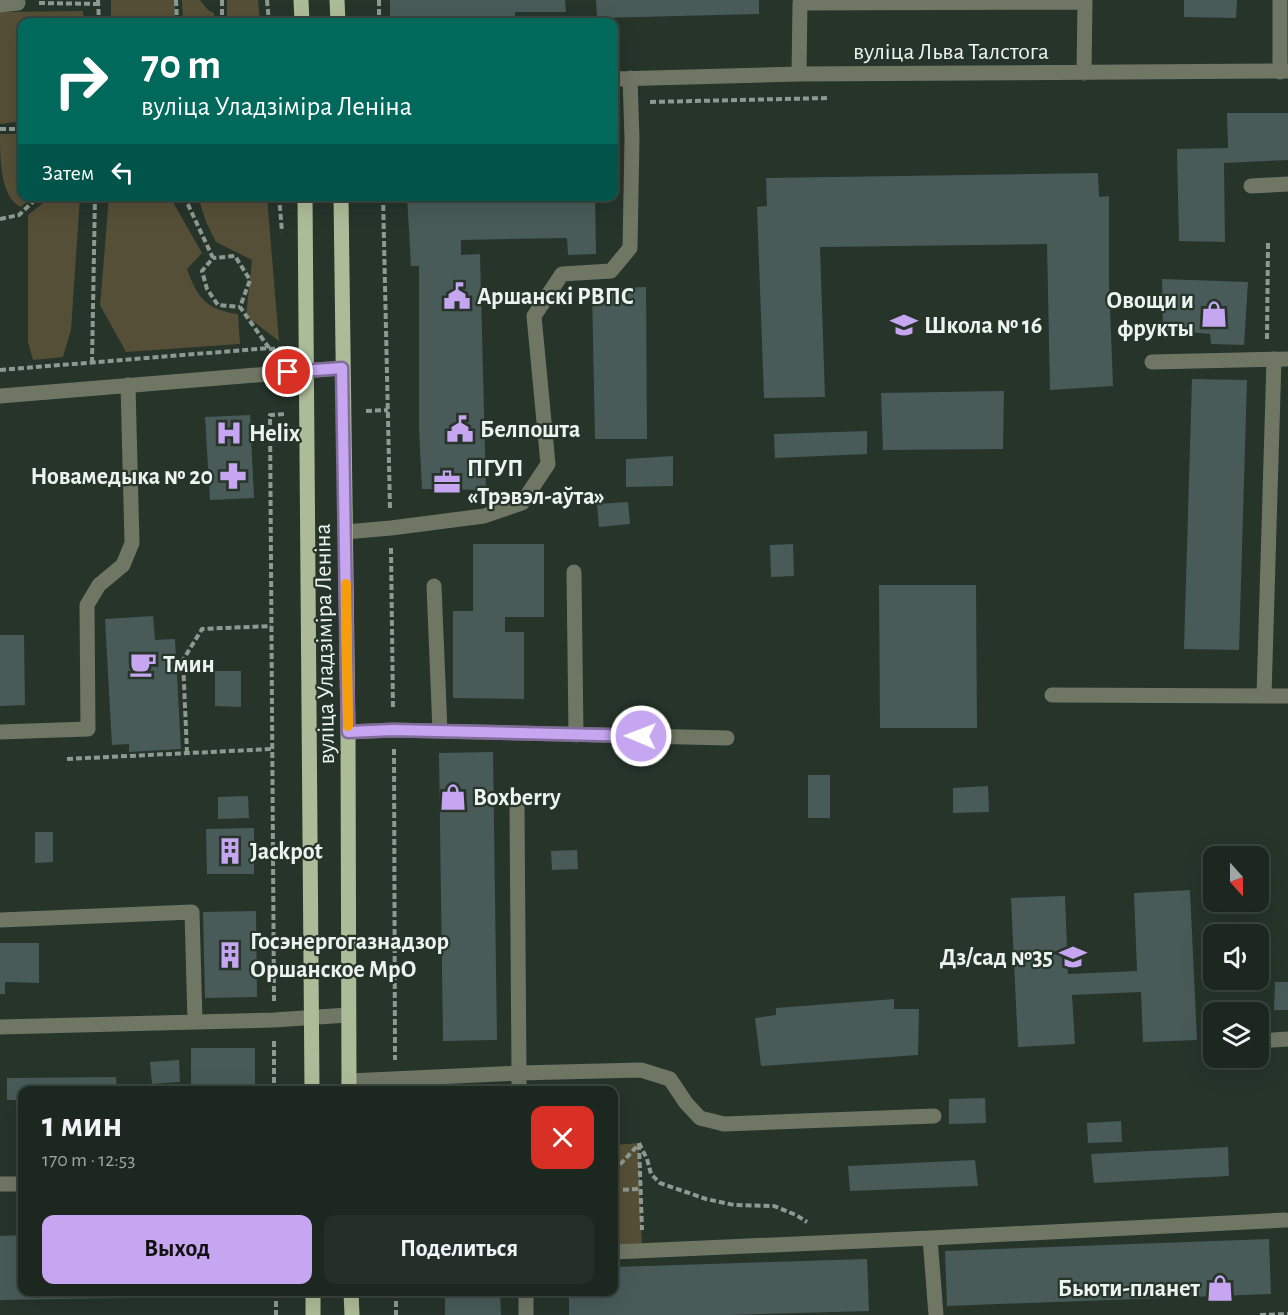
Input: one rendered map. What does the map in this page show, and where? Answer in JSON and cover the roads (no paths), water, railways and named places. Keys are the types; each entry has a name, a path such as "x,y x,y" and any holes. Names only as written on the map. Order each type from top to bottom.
{"main road":[{"path":"301,0 302,18"},
{"path":"338,0 338,18"},
{"name":"вуліца Уладзіміра Леніна","path":"305,201 312,1086"},
{"name":"вуліца Уладзіміра Леніна","path":"340,201 348,732 349,1086"},
{"path":"313,1296 313,1315"},
{"path":"351,1296 352,1315"}],"street":[{"path":"1280,0 1284,72"},
{"path":"0,5 17,2"},
{"path":"799,74 800,3 1085,2 1084,73"},
{"name":"вуліца Льва Талстога","path":"618,79 799,74 1284,72"},
{"path":"345,532 484,516 522,502 548,464 534,316 562,274 611,271 630,248 632,171 630,78"},
{"path":"1251,186 1288,184"},
{"path":"1152,362 1276,359 1264,696"},
{"path":"0,396 342,368"},
{"path":"0,732 88,729 87,604 99,585 123,565 132,543 128,385"},
{"path":"574,572 576,735"},
{"path":"434,586 440,731"},
{"path":"1052,695 1288,696"},
{"path":"348,732 393,730 727,738"},
{"path":"517,808 519,1086"},
{"path":"0,920 192,912 195,1021"},
{"path":"0,1027 274,1020 348,1015"},
{"path":"349,1086 395,1079 641,1070 670,1079 686,1103 700,1118 724,1124 934,1116"},
{"path":"0,1184 18,1184"},
{"path":"618,1252 930,1239 1285,1220"},
{"path":"930,1239 936,1315"},
{"path":"526,1296 526,1315"}],"place":[{"name":"Аршанскі РВПС","path":"457,296"},
{"name":"Овощи и фрукты","path":"1214,314"},
{"name":"Школа № 16","path":"904,325"},
{"name":"Белпошта","path":"460,429"},
{"name":"Helix","path":"229,433"},
{"name":"Новамедыка № 20","path":"233,476"},
{"name":"ПГУП «Трэвэл-аўта»","path":"447,482"},
{"name":"Тмин","path":"143,664"},
{"name":"Boxberry","path":"453,797"},
{"name":"Jackpot","path":"230,851"},
{"name":"Госэнергогазнадзор Оршанское МрО","path":"230,955"},
{"name":"Дз/сад №35","path":"1073,957"},
{"name":"Бьюти-планет","path":"1220,1288"}]}
